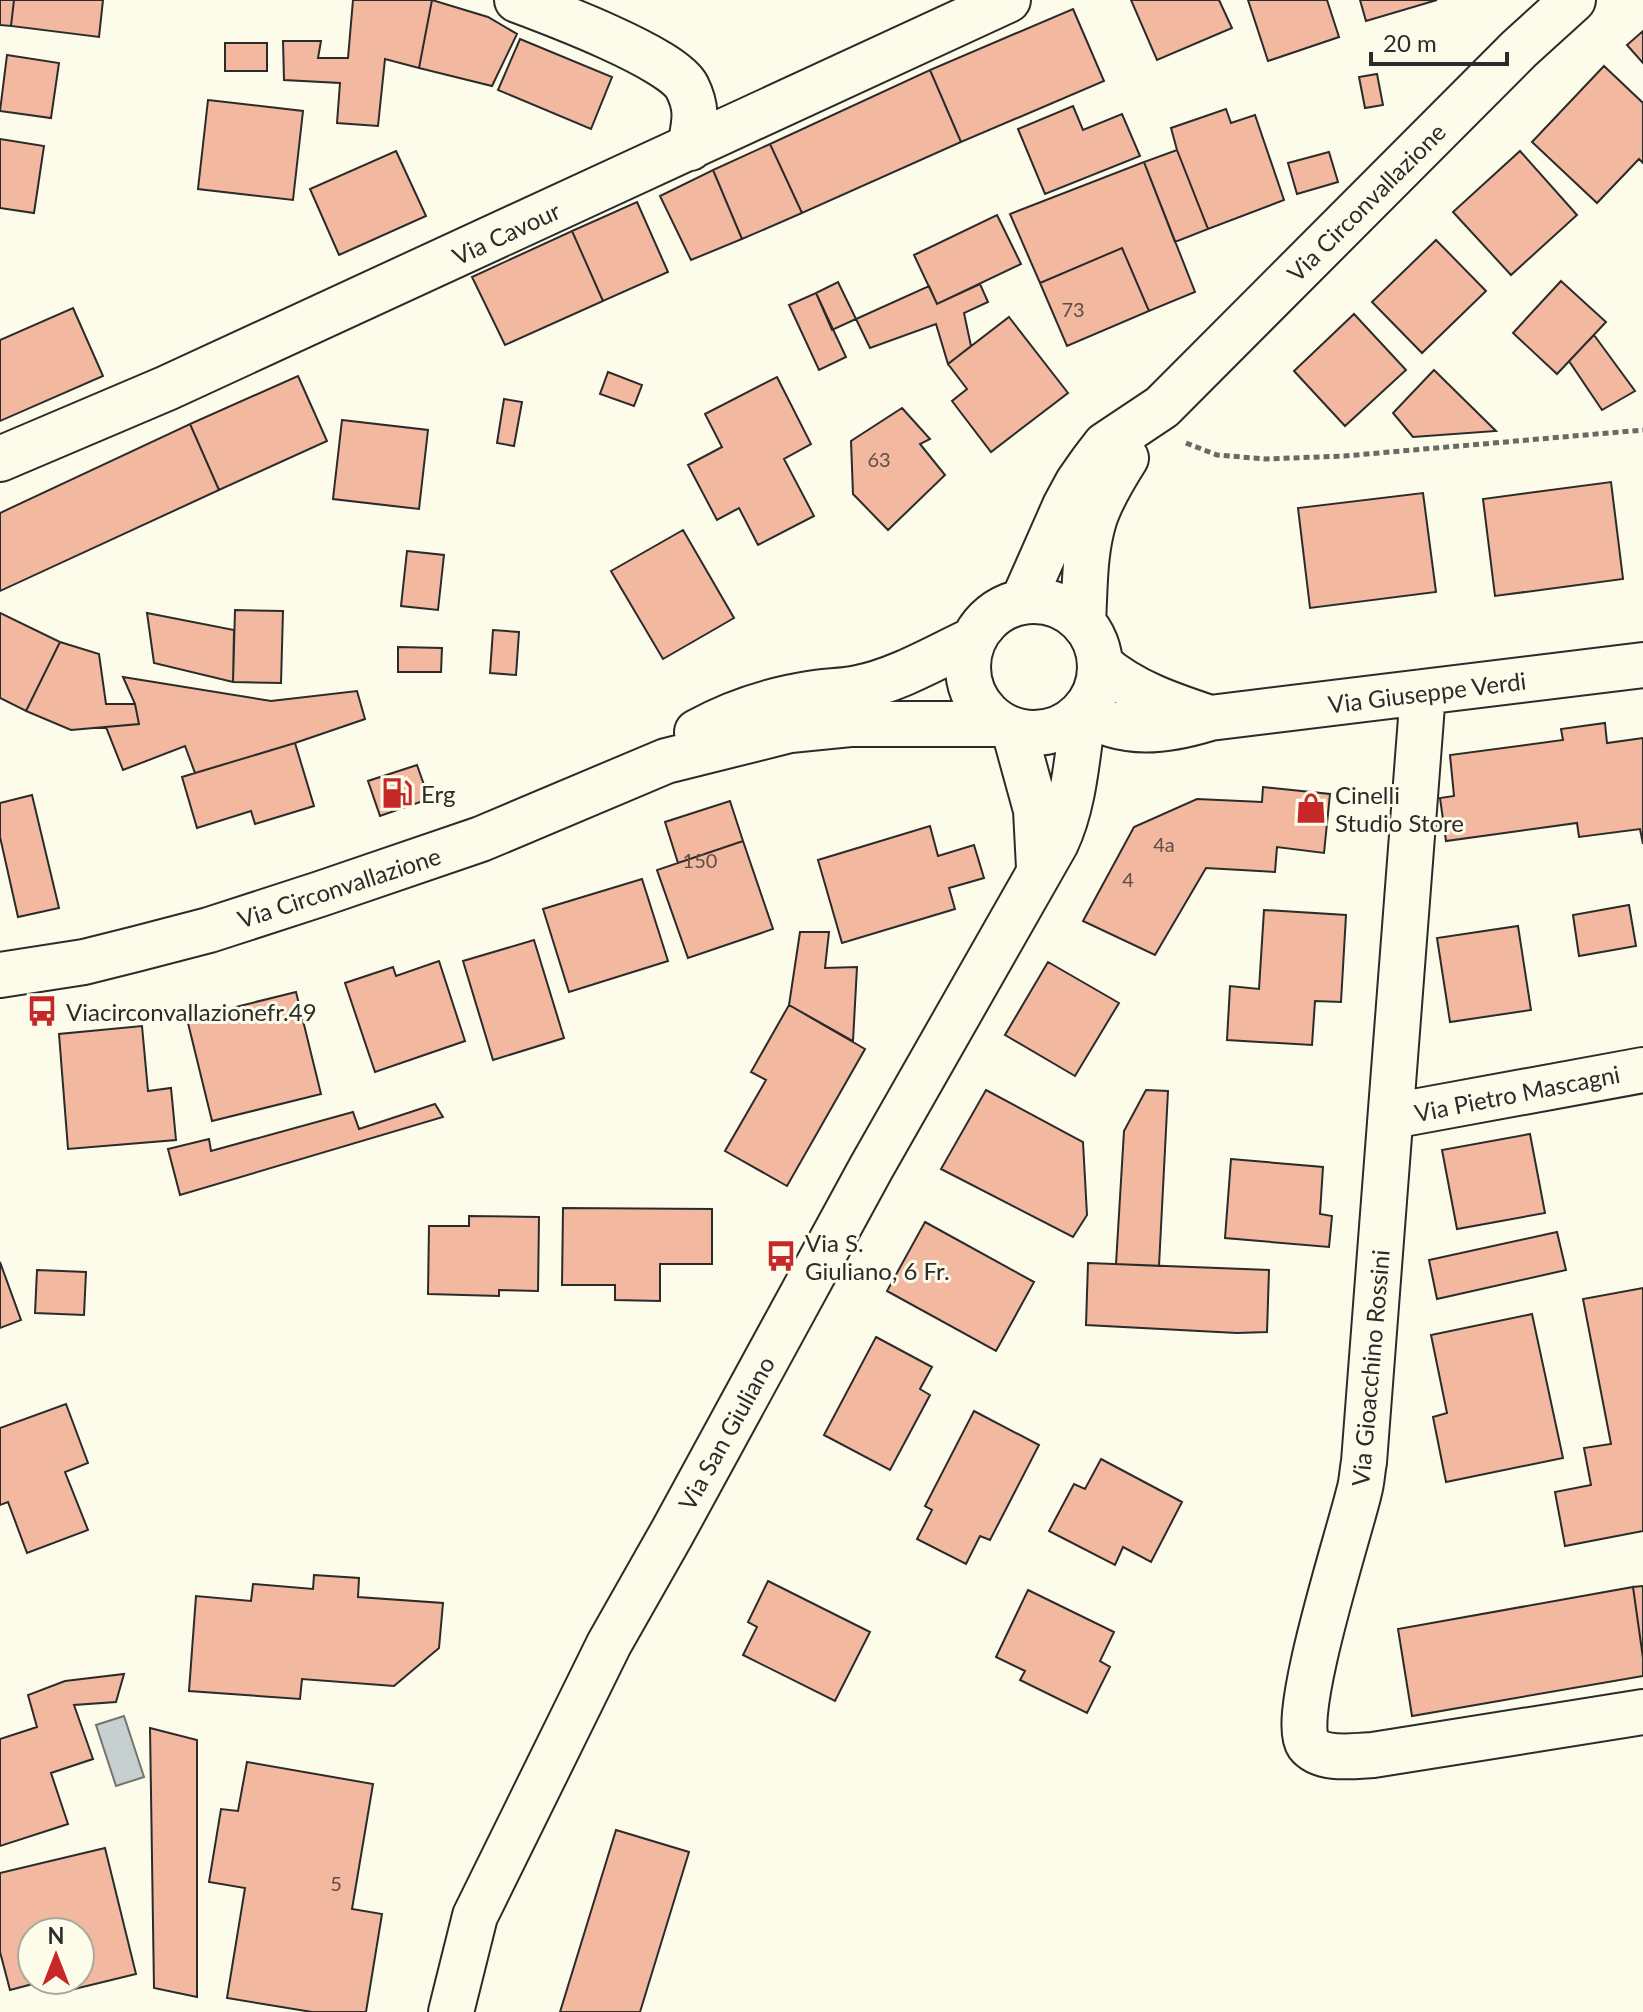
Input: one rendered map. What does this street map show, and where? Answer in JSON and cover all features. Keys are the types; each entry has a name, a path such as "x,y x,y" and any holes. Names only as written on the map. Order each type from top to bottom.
{"main road":[{"path":"517,0 589,28 668,68 686,84 696,110 690,148"},
{"name":"Via Cavour","path":"0,459 167,388 1008,0"},
{"name":"Via Circonvallazione","path":"1101,665 1098,649 1083,622 1086,561 1095,518 1119,470 1156,416 1519,49 1573,0"},
{"name":"Via Circonvallazione","path":"666,761 689,736 733,715 813,693 858,688 882,681 973,640 991,616 1023,601 1065,506 1105,445 1156,416"},
{"path":"1023,601 1049,602 1083,622"},
{"path":"973,640 967,666 968,680 979,705 1007,727 1036,810 1039,871"},
{"path":"1084,711 1097,689 1101,665"},
{"name":"Via Giuseppe Verdi","path":"1101,665 1133,688 1210,718"},
{"name":"Via Giuseppe Verdi","path":"1084,711 1110,725 1142,730 1164,729 1210,718 1643,665"},
{"name":"Via Gioacchino Rossini","path":"1423,692 1362,1475 1326,1610 1304,1713 1304,1731 1308,1744 1318,1751 1333,1756 1373,1755 1643,1712"},
{"name":"Via Circonvallazione","path":"0,975 84,962 209,930 481,839 666,761 790,730 850,724 1007,727 1044,733 1073,721 1084,711"},
{"name":"Via San Giuliano","path":"451,2012 475,1916 609,1644 871,1168 1056,843 1069,804 1084,711"},
{"name":"Via Pietro Mascagni","path":"1392,1116 1643,1070"}],"path":[{"path":"1156,416 1199,449 1217,455 1266,459 1344,456 1643,430"}],"shaded area":[{"path":"124,1716 144,1777 116,1786 96,1725"}],"building":[{"path":"0,0 14,0 11,26 0,25"},
{"path":"14,0 103,0 99,37 11,26"},
{"path":"353,0 432,0 419,68 385,59 378,126 337,123 340,83 284,80 283,41 321,41 318,58 348,58"},
{"path":"432,0 488,17 517,34 492,86 419,68"},
{"path":"1131,0 1219,0 1232,28 1157,60"},
{"path":"1248,0 1327,0 1339,37 1268,61"},
{"path":"1360,0 1437,0 1366,21"},
{"path":"1073,9 1104,81 961,142 930,70"},
{"path":"1643,31 1643,63 1627,45"},
{"path":"520,39 612,77 591,129 498,90"},
{"path":"225,43 267,43 267,71 225,71"},
{"path":"7,55 59,63 51,118 0,111"},
{"path":"1604,66 1643,103 1643,163 1639,159 1597,203 1532,142"},
{"path":"930,70 961,142 802,213 770,144"},
{"path":"1377,74 1383,105 1365,108 1359,77"},
{"path":"208,100 303,111 293,200 198,189"},
{"path":"1073,106 1083,130 1122,114 1140,156 1045,194 1018,129"},
{"path":"1226,109 1231,123 1255,115 1284,200 1208,229 1171,128"},
{"path":"0,139 44,146 34,213 0,208"},
{"path":"770,144 802,213 742,239 713,170"},
{"path":"1177,150 1208,229 1175,242 1144,162"},
{"path":"396,151 426,216 339,255 310,189"},
{"path":"1520,151 1577,215 1511,275 1453,212"},
{"path":"1329,152 1338,182 1297,194 1288,163"},
{"path":"1144,162 1195,292 1149,311 1122,248 1040,283 1010,214"},
{"path":"713,170 742,239 691,260 660,196"},
{"path":"637,202 668,272 603,301 572,231"},
{"path":"997,215 1021,264 937,304 914,255"},
{"path":"572,231 603,301 505,345 472,277"},
{"path":"1436,240 1486,291 1422,353 1372,302"},
{"path":"1122,248 1149,311 1067,346 1040,283"},
{"path":"1561,281 1606,322 1557,374 1513,333"},
{"path":"838,282 856,319 832,330 816,293"},
{"path":"980,284 988,302 964,313 971,346 948,364 936,324 870,348 856,319 929,286 937,304"},
{"path":"816,293 846,357 819,370 789,305"},
{"path":"73,308 103,376 0,421 0,340"},
{"path":"1354,314 1406,370 1345,426 1294,371"},
{"path":"1009,317 1068,393 991,452 952,401 967,389 948,364"},
{"path":"1594,335 1635,391 1602,410 1569,361"},
{"path":"1434,370 1496,431 1413,437 1393,413"},
{"path":"608,372 642,385 634,406 600,394"},
{"path":"298,376 327,441 219,490 190,424"},
{"path":"777,377 811,444 784,459 814,516 758,545 739,508 717,520 688,465 722,447 705,414"},
{"path":"504,399 522,402 514,446 497,443"},
{"path":"902,408 930,439 920,444 945,475 888,530 853,494 851,441"},
{"path":"342,420 428,430 419,509 333,499"},
{"path":"190,424 219,490 0,591 0,513"},
{"path":"1611,482 1623,579 1495,596 1483,499"},
{"path":"1423,493 1436,592 1310,608 1298,508"},
{"path":"683,530 734,618 663,659 611,571"},
{"path":"407,551 444,555 438,610 401,606"},
{"path":"235,610 283,611 281,683 233,682"},
{"path":"0,613 60,642 26,711 0,698"},
{"path":"147,613 234,630 233,682 154,663"},
{"path":"493,630 519,632 516,675 490,673"},
{"path":"60,642 99,654 106,704 135,704 139,724 71,730 26,711"},
{"path":"398,647 442,648 441,672 398,672"},
{"path":"123,677 271,701 357,691 365,719 195,773 185,746 123,770 106,727 139,724 135,704"},
{"path":"1605,723 1607,743 1643,738 1643,844 1640,829 1579,837 1577,823 1446,841 1440,798 1454,796 1450,755 1563,740 1561,729"},
{"path":"295,743 314,806 255,824 251,811 197,828 182,777"},
{"path":"417,765 429,799 380,816 368,781"},
{"path":"1263,787 1330,794 1324,853 1277,847 1275,872 1206,868 1155,955 1083,921 1134,827 1197,799 1262,802"},
{"path":"32,795 59,908 18,917 0,837 0,803"},
{"path":"730,801 743,841 678,863 665,822"},
{"path":"930,826 938,856 974,845 984,878 949,888 955,909 842,943 818,860"},
{"path":"743,841 773,929 688,958 657,870"},
{"path":"642,879 668,961 569,992 543,909"},
{"path":"1629,905 1636,946 1579,956 1573,915"},
{"path":"1264,910 1346,915 1341,1002 1315,1001 1312,1045 1227,1040 1230,986 1259,989"},
{"path":"1518,926 1531,1010 1450,1022 1437,938"},
{"path":"800,932 829,932 825,968 857,967 853,1041 789,1005"},
{"path":"534,940 564,1038 493,1060 463,961"},
{"path":"439,961 465,1041 375,1072 345,983 393,967 396,976"},
{"path":"1048,962 1119,1003 1075,1076 1005,1035"},
{"path":"296,992 321,1094 212,1121 187,1019"},
{"path":"789,1005 865,1049 787,1186 725,1151 766,1080 751,1072"},
{"path":"142,1026 148,1091 171,1088 176,1140 68,1149 59,1034"},
{"path":"986,1090 1083,1142 1087,1215 1073,1237 941,1169"},
{"path":"1146,1090 1168,1091 1159,1266 1116,1264 1124,1131"},
{"path":"435,1104 443,1117 180,1195 168,1149 209,1139 211,1151 353,1112 359,1129"},
{"path":"1530,1134 1545,1213 1457,1229 1442,1150"},
{"path":"1231,1159 1323,1167 1320,1214 1332,1216 1329,1247 1225,1238"},
{"path":"563,1208 712,1209 712,1264 660,1264 660,1301 615,1300 615,1285 562,1285"},
{"path":"469,1216 539,1217 538,1291 499,1290 499,1296 428,1294 429,1226 469,1226"},
{"path":"925,1222 1034,1282 996,1351 887,1291"},
{"path":"1557,1232 1566,1270 1437,1299 1429,1260"},
{"path":"0,1262 21,1320 0,1328"},
{"path":"1088,1263 1269,1270 1267,1332 1086,1325"},
{"path":"37,1270 86,1272 84,1315 35,1313"},
{"path":"1643,1288 1643,1531 1565,1546 1555,1492 1591,1485 1584,1448 1611,1444 1583,1299"},
{"path":"1532,1314 1563,1458 1446,1482 1433,1417 1447,1413 1431,1335"},
{"path":"876,1337 932,1367 920,1389 930,1395 890,1470 824,1435"},
{"path":"66,1404 88,1463 65,1472 88,1530 27,1553 8,1502 0,1505 0,1428"},
{"path":"974,1411 1039,1445 990,1540 980,1536 966,1564 917,1539 932,1510 925,1506"},
{"path":"1101,1459 1182,1502 1151,1562 1123,1547 1115,1565 1049,1531 1074,1484 1085,1489"},
{"path":"314,1575 359,1578 358,1597 443,1603 439,1648 394,1686 302,1679 300,1699 189,1691 196,1596 251,1601 253,1584 313,1589"},
{"path":"768,1581 870,1632 835,1701 743,1655 757,1627 748,1622"},
{"path":"1643,1586 1643,1658 1633,1587"},
{"path":"1633,1587 1643,1676 1412,1716 1398,1629"},
{"path":"1028,1590 1114,1632 1100,1661 1110,1667 1087,1713 1020,1680 1025,1671 996,1657"},
{"path":"124,1674 116,1702 74,1705 93,1759 51,1773 68,1824 0,1846 0,1739 37,1727 28,1695 65,1681"},
{"path":"150,1728 197,1740 197,1997 154,1988"},
{"path":"247,1762 373,1784 352,1909 382,1914 366,2012 312,2012 227,1998 245,1888 209,1882 221,1809 238,1811"},
{"path":"616,1830 689,1852 640,2012 560,2012"},
{"path":"105,1848 136,1974 96,1984 96,1916 16,1916 16,1988 10,1990 0,1952 0,1873"}],"place":[{"name":"Erg","path":"397,793"},
{"name":"Cinelli Studio Store","path":"1311,808"},
{"name":"Viacirconvallazionefr.49","path":"42,1011"},
{"name":"Via S. Giuliano, 6 Fr.","path":"781,1256"}]}
